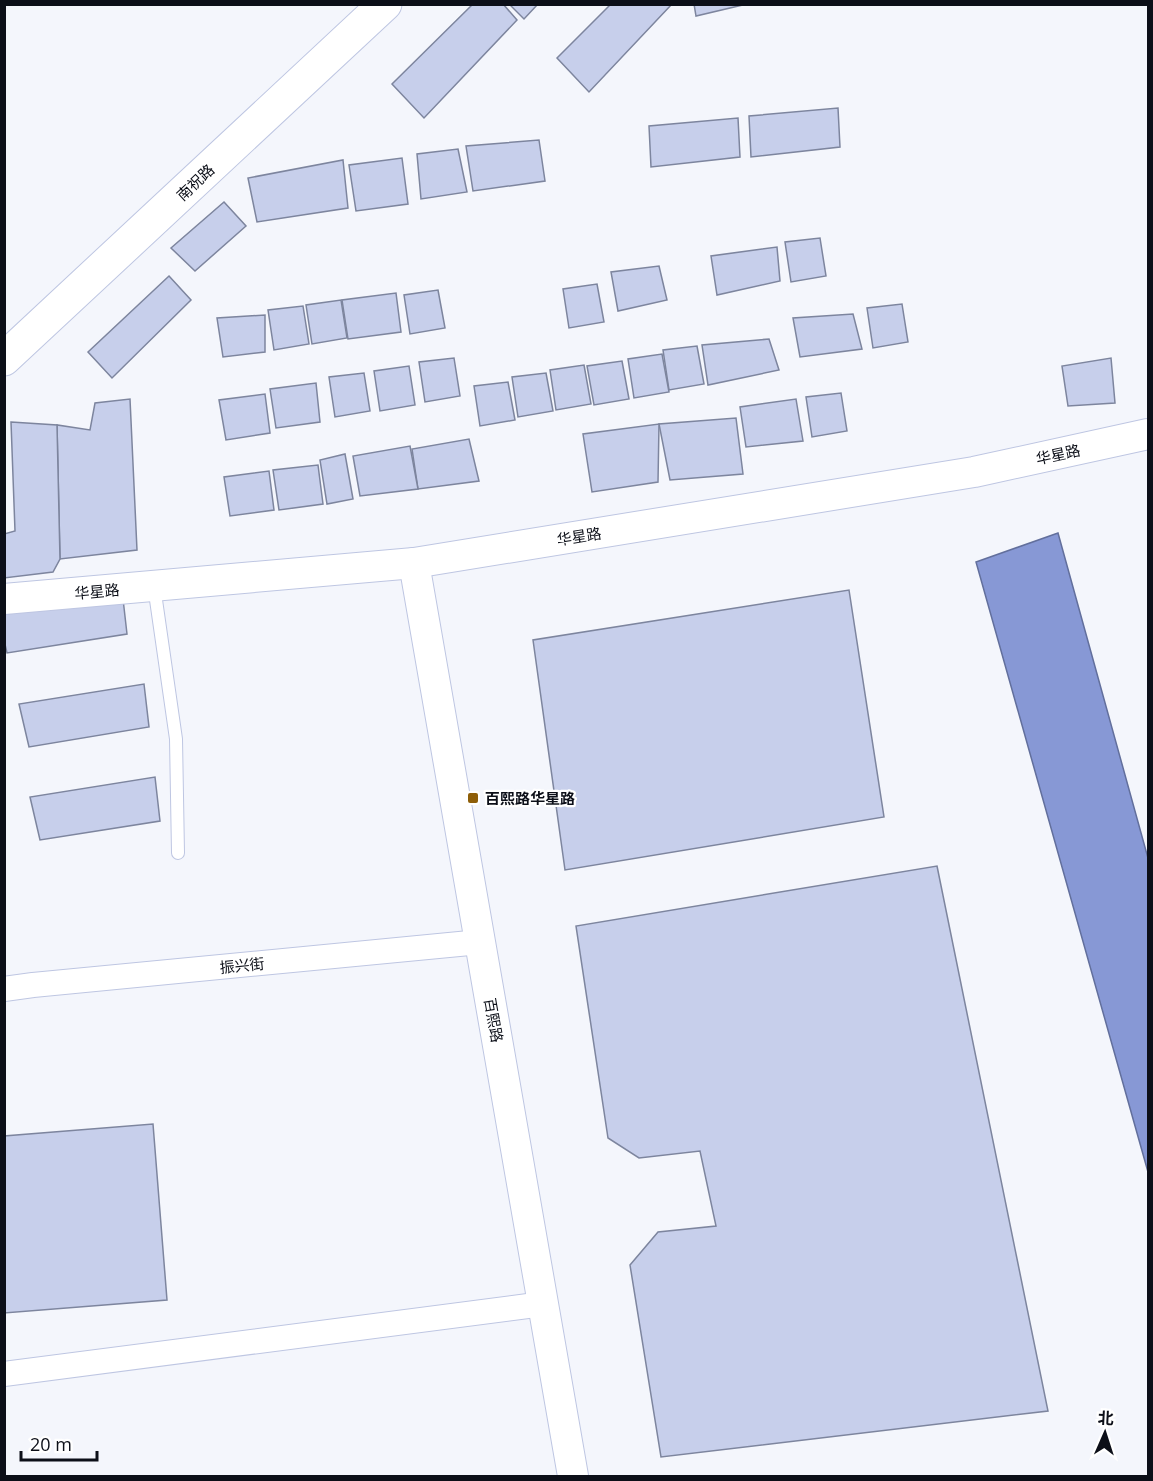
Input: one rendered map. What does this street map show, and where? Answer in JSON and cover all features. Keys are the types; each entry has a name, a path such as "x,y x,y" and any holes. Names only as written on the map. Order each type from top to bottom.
{"main road":[{"name":"南祝路","path":"4,359 385,4"}],"street":[{"name":"华星路","path":"4,600 414,563 974,472 1149,434"},
{"name":"百熙路","path":"414,563 573,1476"},
{"name":"振兴街","path":"4,989 480,942"},
{"path":"4,1374 543,1304"}],"lane":[{"path":"154,586 176,740 178,853"}],"water":[{"path":"1058,533 1148,858 1148,1172 976,562"}],"building":[{"path":"473,4 503,4 517,20 424,118 392,84"},
{"path":"509,4 538,4 524,19"},
{"path":"611,4 672,4 589,92 557,58"},
{"path":"694,4 747,4 696,16"},
{"path":"838,108 840,147 751,157 749,116"},
{"path":"738,118 740,157 651,167 649,126"},
{"path":"539,140 545,181 473,191 466,146"},
{"path":"458,149 467,192 421,199 417,154"},
{"path":"402,158 408,204 356,211 349,165"},
{"path":"343,160 348,208 257,222 248,178"},
{"path":"224,202 246,226 195,271 171,248"},
{"path":"820,238 826,276 791,282 785,242"},
{"path":"777,247 780,281 717,295 711,256"},
{"path":"659,266 667,300 618,311 611,272"},
{"path":"169,276 191,300 112,378 88,352"},
{"path":"597,284 604,322 569,328 563,289"},
{"path":"438,290 445,328 410,334 404,295"},
{"path":"396,293 401,332 348,339 342,300"},
{"path":"341,300 347,338 312,344 306,305"},
{"path":"902,304 908,342 873,348 867,308"},
{"path":"303,306 309,344 274,350 268,310"},
{"path":"853,314 862,349 800,357 793,318"},
{"path":"265,315 265,352 223,357 217,318"},
{"path":"769,339 779,370 708,385 702,345"},
{"path":"697,346 704,384 669,390 663,350"},
{"path":"662,354 669,392 634,398 628,359"},
{"path":"454,358 460,396 425,402 419,362"},
{"path":"1111,358 1115,403 1068,406 1062,366"},
{"path":"622,361 629,399 594,405 587,366"},
{"path":"584,365 591,404 556,410 550,370"},
{"path":"409,366 415,405 380,411 374,371"},
{"path":"364,373 370,411 335,417 329,377"},
{"path":"546,373 553,411 518,417 512,377"},
{"path":"508,382 515,420 480,426 474,386"},
{"path":"316,383 320,422 276,428 270,389"},
{"path":"841,393 847,431 812,437 806,397"},
{"path":"265,394 270,433 226,440 219,400"},
{"path":"130,399 137,550 60,559 57,425 90,430 95,403"},
{"path":"796,399 803,441 746,447 740,407"},
{"path":"736,418 743,474 670,480 659,424"},
{"path":"11,422 57,425 60,559 53,572 4,578 4,534 15,531"},
{"path":"659,424 658,482 592,492 583,434"},
{"path":"469,439 479,481 418,489 412,449"},
{"path":"410,446 418,489 360,496 353,456"},
{"path":"345,454 353,499 327,504 320,460"},
{"path":"318,465 323,504 279,510 273,470"},
{"path":"269,471 274,510 230,516 224,477"},
{"path":"122,590 127,634 7,653 4,640 4,609"},
{"path":"849,590 884,817 565,870 533,640"},
{"path":"144,684 149,727 29,747 19,704"},
{"path":"155,777 160,821 40,840 30,797"},
{"path":"937,866 1048,1411 661,1457 630,1265 658,1232 716,1226 700,1151 639,1158 608,1138 576,926"},
{"path":"153,1124 167,1300 4,1313 4,1136"}],"place":[{"name":"百熙路华星路","path":"473,798"}]}
